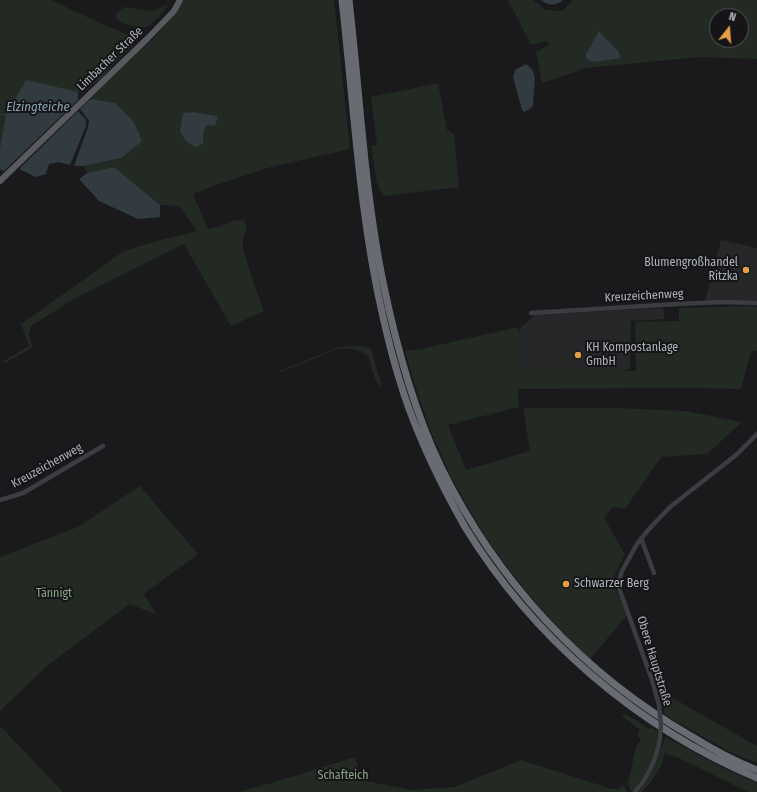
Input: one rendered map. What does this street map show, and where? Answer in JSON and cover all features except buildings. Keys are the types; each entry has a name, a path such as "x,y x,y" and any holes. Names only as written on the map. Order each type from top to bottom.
{"highway":[{"path":"342,0 363,205 375,280 398,375 415,425 448,497 470,534 499,576 536,621 571,657 615,694 650,720 702,752 757,778"},
{"path":"349,0 366,169 376,243 383,280 398,345 415,402 440,466 473,525 504,571 542,616 582,657 619,688 654,713 705,745 757,770"}],"main road":[{"name":"Limbacher Straße","path":"0,181 148,38 174,11 180,0"}],"street":[{"name":"Kreuzeichenweg","path":"531,313 689,303 757,303"},
{"name":"Obere Hauptstraße","path":"635,792 650,770 658,748 661,724 659,705 652,680 619,588 620,575 637,544 652,525 670,507 728,462 757,434"},
{"name":"Kreuzeichenweg","path":"0,500 23,492 102,446"},
{"path":"641,538 654,573"}],"shaded area":[{"path":"721,240 757,248 757,301 705,301"},
{"path":"663,308 665,319 631,321 630,368 626,371 519,369 518,330 521,329 521,326 534,315"}],"green space":[{"path":"0,0 51,0 128,35 133,34 136,38 135,44 114,64 102,79 90,86 83,94 78,92 0,149"},
{"path":"183,0 334,0 350,149 267,168 193,194 208,229 222,226 232,221 244,219 246,231 243,239 243,249 264,311 231,326 184,244 74,299 31,326 29,333 32,348 5,363 2,362 29,346 21,324 124,251 197,231 179,206 160,205 114,167 87,173 84,166 121,158 115,103 89,99 156,36","holes":["183,114 207,125 203,133 203,144"]},
{"path":"508,0 533,0 545,10 562,11 572,0 757,0 757,59 699,57 586,68 542,83 536,52 549,45 547,41 531,45","holes":["599,31 612,47 586,54"]},
{"path":"167,5 168,6 156,20 145,27 128,25 120,22 116,17 116,14 125,7 152,11"},
{"path":"438,83 447,130 454,134 459,187 384,196 377,184 371,146 377,145 371,97"},
{"path":"757,307 757,351 751,351 741,389 518,389 519,407 448,425 466,470 530,451 523,408 616,408 685,411 742,422 707,454 661,457 625,509 613,507 604,518 625,554 612,581 627,615 590,659 535,602 503,561 474,518 453,480 431,431 405,351 421,349 518,327 520,369 636,371 635,322 679,321 679,308"},
{"path":"361,346 371,349 382,387 375,379 369,358 366,354 352,349 331,351 278,373 279,371 331,350 342,347"},
{"name":"Tännigt","path":"140,486 198,554 144,594 157,615 130,604 49,664 0,711 0,557 78,527"},
{"path":"664,693 757,746 757,763 728,751 665,715 659,694"},
{"path":"624,714 649,729 650,727 658,731 656,749 651,763 634,791 630,790 628,783 636,746 640,742 640,738 637,735 640,730 622,716"},
{"path":"0,726 5,731 63,792 0,792"},
{"path":"665,737 725,769 757,783 757,792 748,792 677,757 665,753 661,766 650,783 642,792 639,792 648,778"},
{"name":"Schafteich","path":"355,757 361,780 411,790 454,787 521,760 612,789 619,789 621,786 624,786 627,792 237,792"}],"water":[{"path":"541,0 563,0 552,4"},
{"path":"599,31 618,51 620,58 593,62 586,58 586,54"},
{"path":"526,64 532,69 535,77 533,106 524,112 522,110 513,77 515,70"},
{"name":"Elzingteiche","path":"26,80 78,92 78,100 4,171 0,169 0,149 6,115"},
{"name":"Elzingteiche","path":"92,99 115,103 133,121 142,141 121,158 84,166 74,166 89,121 80,109"},
{"name":"Elzingteiche","path":"78,111 86,120 86,126 70,165 59,162 49,164 46,174 36,177 19,169"},
{"path":"193,112 218,116 215,126 207,125 203,133 203,144 195,147 186,141 180,132 183,113"},
{"path":"114,167 160,205 160,217 138,219 99,201 79,179 87,173"}],"waterway":[{"path":"0,114 6,115"}],"place":[{"name":"Blumengroßhandel Ritzka","path":"746,270"},
{"name":"KH Kompostanlage GmbH","path":"578,355"},
{"name":"Schwarzer Berg","path":"566,584"}]}
